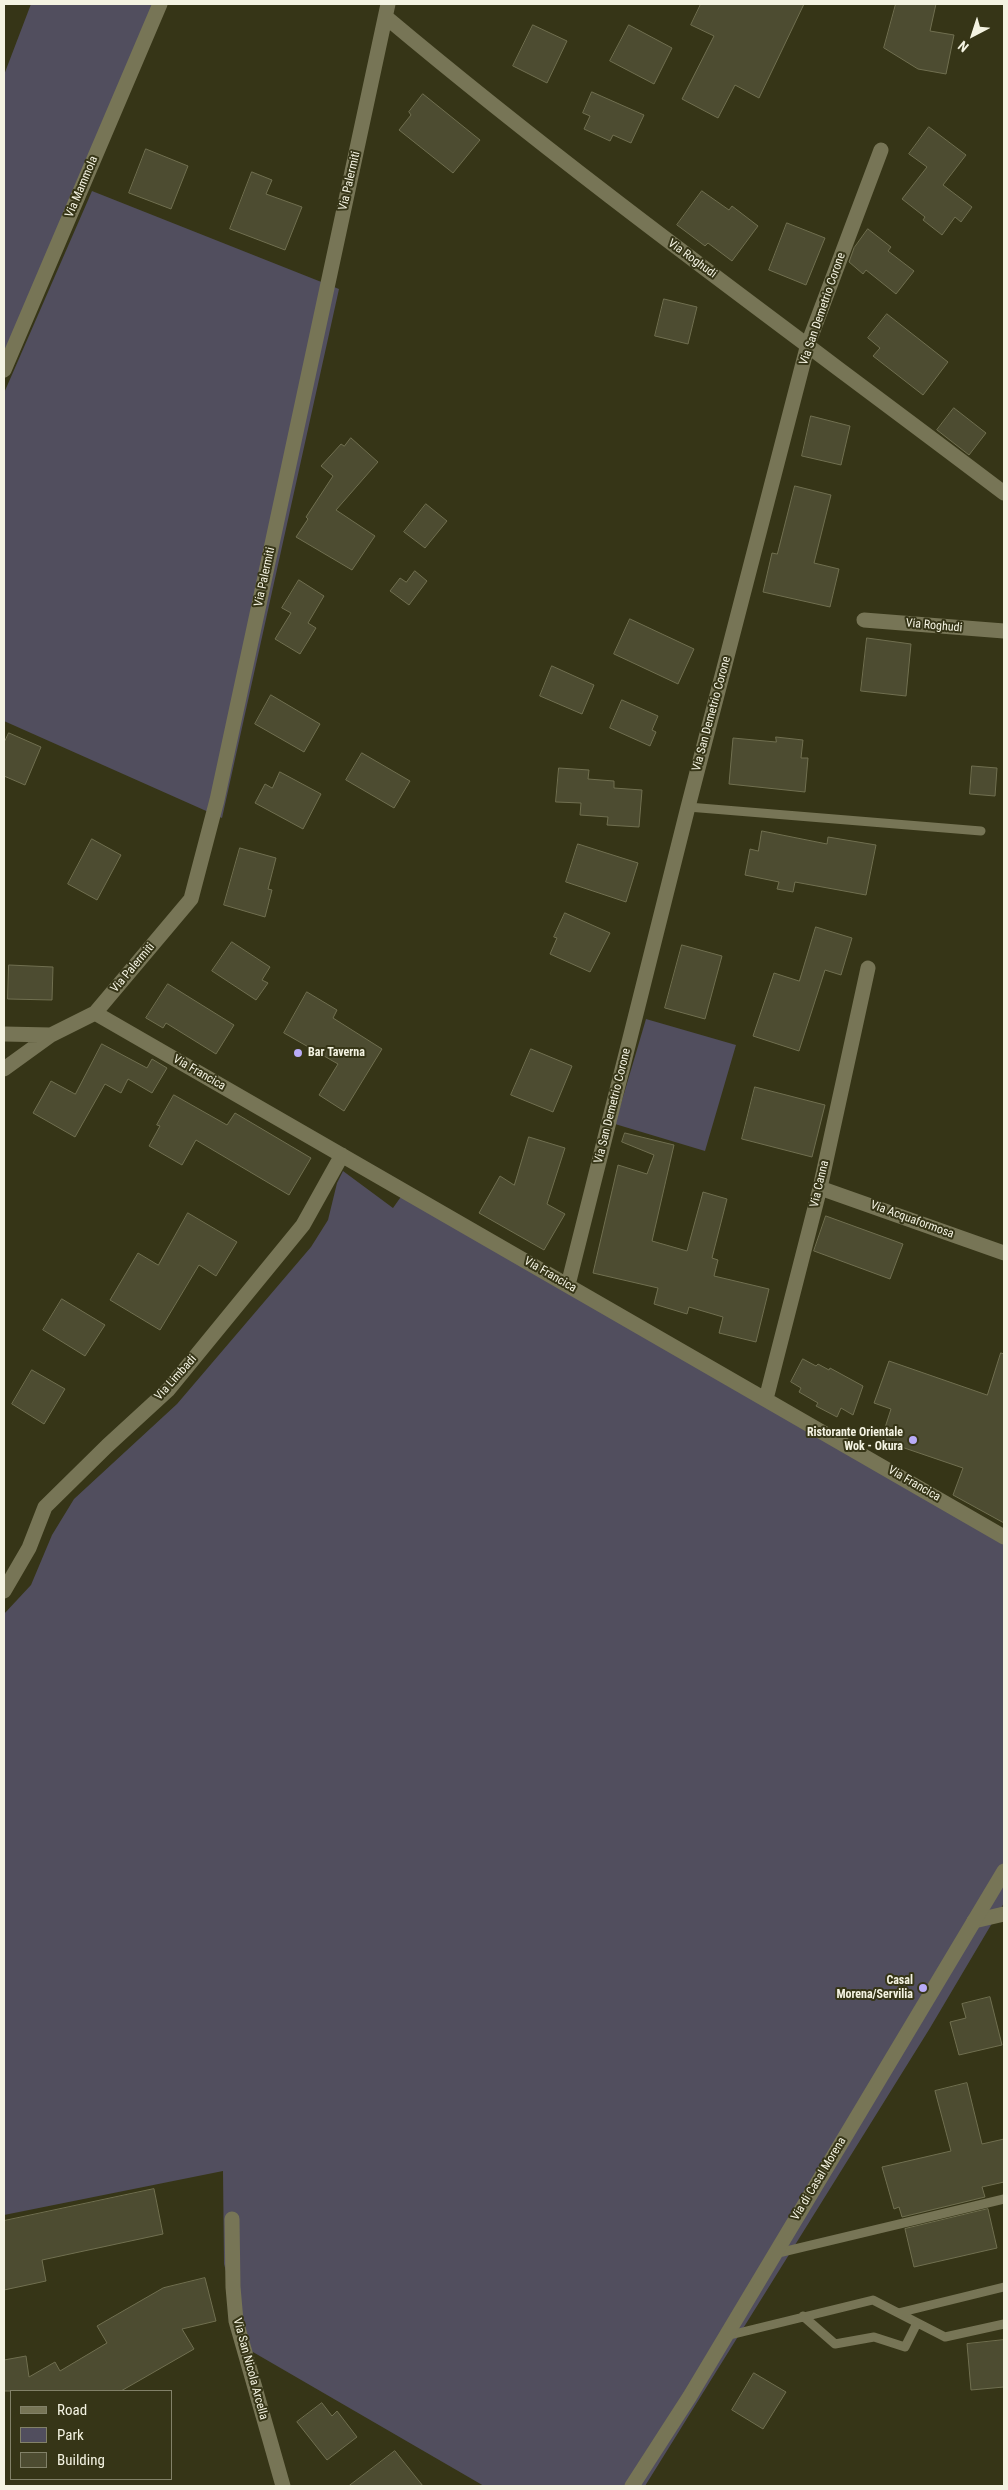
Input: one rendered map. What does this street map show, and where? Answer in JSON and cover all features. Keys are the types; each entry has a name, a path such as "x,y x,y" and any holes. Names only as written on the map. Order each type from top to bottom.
{"street":[{"name":"Via Mammola","path":"4,370 160,4"},
{"name":"Via Roghudi","path":"388,11 650,228 808,344 1004,493"},
{"name":"Via Palermiti","path":"4,1069 51,1035 95,1013 191,898 217,800 388,11"},
{"name":"Via San Demetrio Corone","path":"568,1286 688,807 808,344 881,150"},
{"name":"Via Roghudi","path":"864,620 1004,631"},
{"name":"Via Canna","path":"766,1399 820,1188 868,968"},
{"name":"Via Francica","path":"95,1013 1004,1537"},
{"path":"4,1034 51,1035"},
{"name":"Via Limbadi","path":"4,1591 29,1548 45,1507 168,1390 303,1225 342,1155"},
{"name":"Via Acquaformosa","path":"820,1188 1004,1253"},
{"name":"Via di Casal Morena","path":"632,2486 679,2415 1004,1871"},
{"path":"974,1921 1004,1914"},
{"name":"Via San Nicola Arcella","path":"232,2219 233,2286 236,2321 283,2486"}],"lane":[{"path":"688,807 981,832"},
{"path":"774,2254 1004,2199"},
{"path":"898,2313 1004,2287"},
{"path":"726,2336 873,2300 945,2337 1004,2324"},
{"path":"803,2316 835,2344 874,2336 905,2347 917,2323"}],"green space":[{"path":"31,4 160,4 4,371 4,75"},
{"path":"92,191 339,289 222,818 4,721 4,393"},
{"path":"646,1019 736,1045 705,1151 615,1124"},
{"path":"343,1171 393,1208 405,1191 1004,1535 1004,1903 930,2028 645,2486 484,2486 246,2348 224,2264 223,2171 4,2215 4,1614 31,1585 52,1535 74,1499 177,1404 311,1247 328,1220 337,1183"}],"building":[{"path":"701,4 804,4 759,98 735,85 718,118 682,99 714,36 691,25"},
{"path":"896,4 936,4 930,31 954,35 946,74 918,69 884,48"},
{"path":"533,25 567,41 547,83 513,66"},
{"path":"629,25 672,48 654,84 610,61"},
{"path":"592,92 644,115 631,143 613,135 610,141 584,129 590,116 583,113"},
{"path":"423,94 480,140 453,173 399,130 411,115 409,112"},
{"path":"929,127 966,155 943,185 972,207 961,222 955,217 942,235 923,220 925,217 902,199 927,167 909,154"},
{"path":"146,149 188,166 171,209 129,193"},
{"path":"252,172 272,180 266,194 302,207 285,250 230,229"},
{"path":"702,191 729,210 732,206 758,226 732,261 708,243 705,246 677,225"},
{"path":"787,223 825,238 806,285 769,270"},
{"path":"868,229 891,247 888,251 914,271 896,294 866,270 863,274 849,262 854,248"},
{"path":"664,299 697,307 688,344 655,336"},
{"path":"887,314 948,362 923,395 873,356 880,348 868,338"},
{"path":"954,408 986,433 969,455 937,430"},
{"path":"811,416 850,426 841,465 802,456"},
{"path":"351,438 378,462 336,510 375,536 352,570 296,537 308,519 306,517 333,476 321,466 341,444 344,446"},
{"path":"795,486 831,495 814,563 839,569 830,607 763,592 772,553 777,554"},
{"path":"426,504 447,521 425,548 404,532"},
{"path":"415,571 427,581 409,605 390,591 400,578 406,582"},
{"path":"299,580 324,596 308,623 316,628 300,654 275,639 291,613 282,608"},
{"path":"630,619 694,649 678,684 614,654"},
{"path":"867,638 911,644 906,696 861,691"},
{"path":"552,666 594,685 582,714 540,696"},
{"path":"271,695 320,724 304,752 255,724"},
{"path":"622,700 658,716 652,730 656,732 650,746 610,728"},
{"path":"9,733 41,747 25,785 4,776 4,743"},
{"path":"776,737 803,740 801,758 808,758 805,792 729,784 733,738 776,742"},
{"path":"362,753 410,781 394,808 346,780"},
{"path":"972,766 997,768 995,796 970,794"},
{"path":"559,768 589,770 588,779 614,781 614,788 642,790 639,827 607,825 608,817 580,815 581,803 556,802"},
{"path":"280,772 321,794 303,829 255,803 265,784 272,788"},
{"path":"762,831 827,844 828,837 876,845 866,895 795,882 793,892 777,889 779,882 745,875 750,849 758,851"},
{"path":"92,839 121,855 97,900 68,884"},
{"path":"578,844 638,863 626,902 566,882"},
{"path":"240,848 276,858 268,889 272,890 265,917 224,905"},
{"path":"565,913 610,933 590,972 550,954 557,938 554,937"},
{"path":"816,927 852,938 841,975 825,970 799,1051 753,1036 774,973 799,981"},
{"path":"232,942 270,967 262,980 268,983 256,1000 212,971"},
{"path":"682,945 722,956 705,1019 665,1008"},
{"path":"9,965 53,967 52,1000 8,999"},
{"path":"168,984 234,1025 216,1054 166,1023 163,1028 146,1018"},
{"path":"307,992 337,1010 333,1018 382,1049 344,1111 319,1095 338,1064 284,1033"},
{"path":"102,1044 147,1068 152,1059 167,1068 152,1093 128,1079 121,1093 105,1084 75,1137 33,1113 51,1081 75,1094"},
{"path":"531,1049 572,1066 553,1112 511,1095"},
{"path":"755,1087 825,1105 812,1157 742,1139"},
{"path":"174,1095 227,1125 235,1113 311,1158 289,1195 196,1140 182,1165 149,1146 160,1126 157,1125"},
{"path":"625,1133 674,1145 652,1241 687,1251 703,1192 727,1199 712,1258 718,1260 714,1276 769,1289 756,1342 719,1333 723,1317 689,1307 687,1314 654,1304 658,1288 593,1273 618,1165 647,1174 654,1155 622,1142"},
{"path":"529,1137 565,1148 547,1204 565,1214 544,1250 479,1213 500,1176 514,1185"},
{"path":"188,1213 237,1242 216,1276 199,1265 160,1330 110,1300 138,1253 158,1265"},
{"path":"826,1216 903,1244 890,1279 814,1251"},
{"path":"62,1299 105,1325 85,1356 43,1330"},
{"path":"1001,1353 1004,1354 1004,1523 953,1495 963,1468 881,1440 891,1409 874,1403 889,1361 987,1395"},
{"path":"803,1359 816,1366 818,1364 829,1370 830,1368 863,1386 853,1415 841,1408 837,1417 816,1406 818,1403 799,1392 801,1388 791,1382"},
{"path":"32,1370 65,1389 44,1424 12,1404"},
{"path":"990,1997 1002,2045 959,2055 950,2022 966,2018 962,2004"},
{"path":"967,2083 982,2144 1004,2139 1004,2182 982,2187 985,2197 902,2217 899,2207 894,2209 882,2167 951,2151 935,2091"},
{"path":"154,2189 163,2234 42,2260 46,2281 4,2290 4,2221"},
{"path":"988,2209 997,2248 914,2267 905,2229"},
{"path":"205,2278 216,2321 182,2329 194,2349 123,2390 4,2391 4,2360 26,2356 29,2377 55,2362 60,2371 107,2343 97,2326 163,2288"},
{"path":"1004,2340 1004,2387 971,2390 967,2344"},
{"path":"754,2373 786,2392 763,2429 732,2410"},
{"path":"322,2403 332,2416 337,2411 357,2437 327,2460 297,2422"},
{"path":"395,2451 423,2486 349,2486"}],"place":[{"name":"Bar Taverna","path":"298,1053"},
{"name":"Ristorante Orientale Wok - Okura","path":"913,1440"},
{"name":"Casal Morena/Servilia","path":"923,1988"}]}
